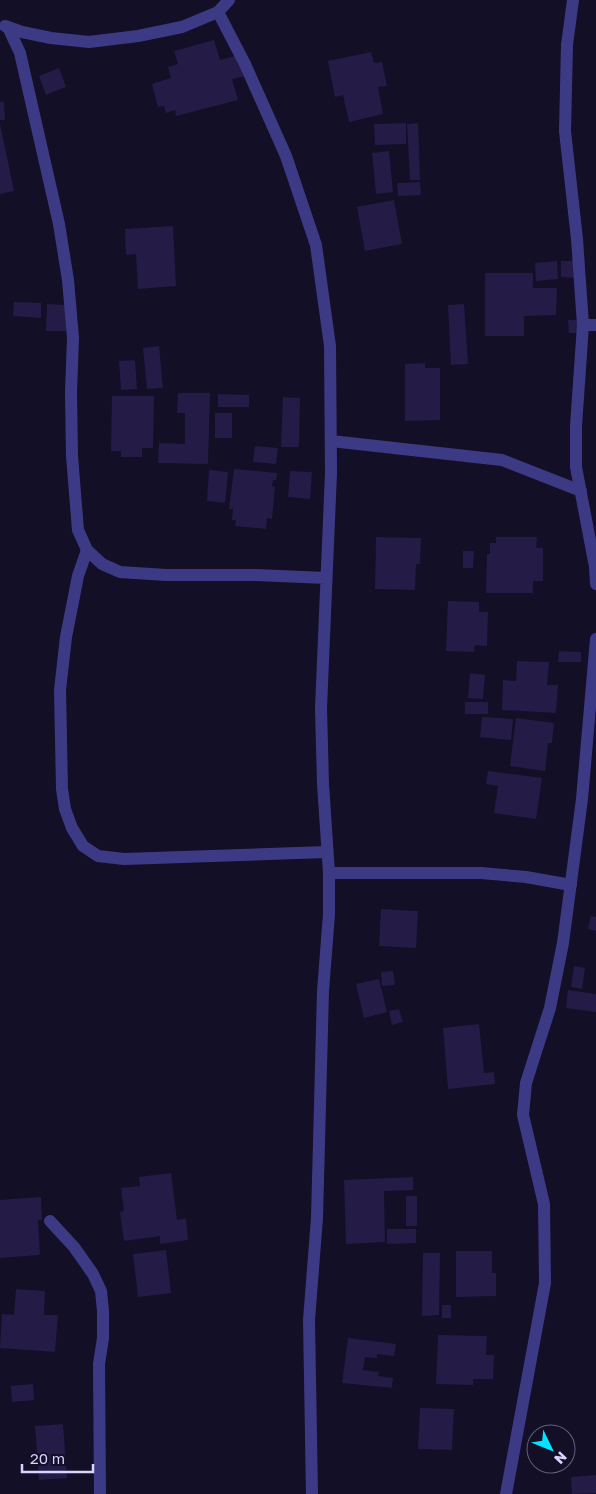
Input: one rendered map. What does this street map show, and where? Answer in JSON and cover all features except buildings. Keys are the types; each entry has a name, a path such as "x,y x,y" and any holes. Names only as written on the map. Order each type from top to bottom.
{"street":[{"path":"4,26 50,38 90,42 138,36 182,27 218,12 229,0"},
{"path":"573,0 567,45 565,131 577,239 590,325 576,426 576,467 595,567 596,584"},
{"path":"218,12 245,64 286,156 316,244 330,346 331,473 322,708 322,784 329,873 329,914 323,991 317,1218 309,1320 312,1494"},
{"path":"4,26 20,53 59,224 68,280 73,338 71,392 76,511 78,530 87,550 102,564 120,572 166,575 256,575 326,578"},
{"path":"331,441 502,460 581,491"},
{"path":"87,550 78,576 66,637 60,690 60,749 64,809 72,828 83,846 98,856 124,859 327,852"},
{"path":"506,1494 545,1283 544,1204 523,1115 525,1091 526,1082 550,1008 563,943 582,799 596,639"},
{"path":"329,873 481,873 526,877 571,885"},
{"path":"50,1221 74,1247 93,1274 101,1291 103,1338 99,1364 100,1494"}]}
